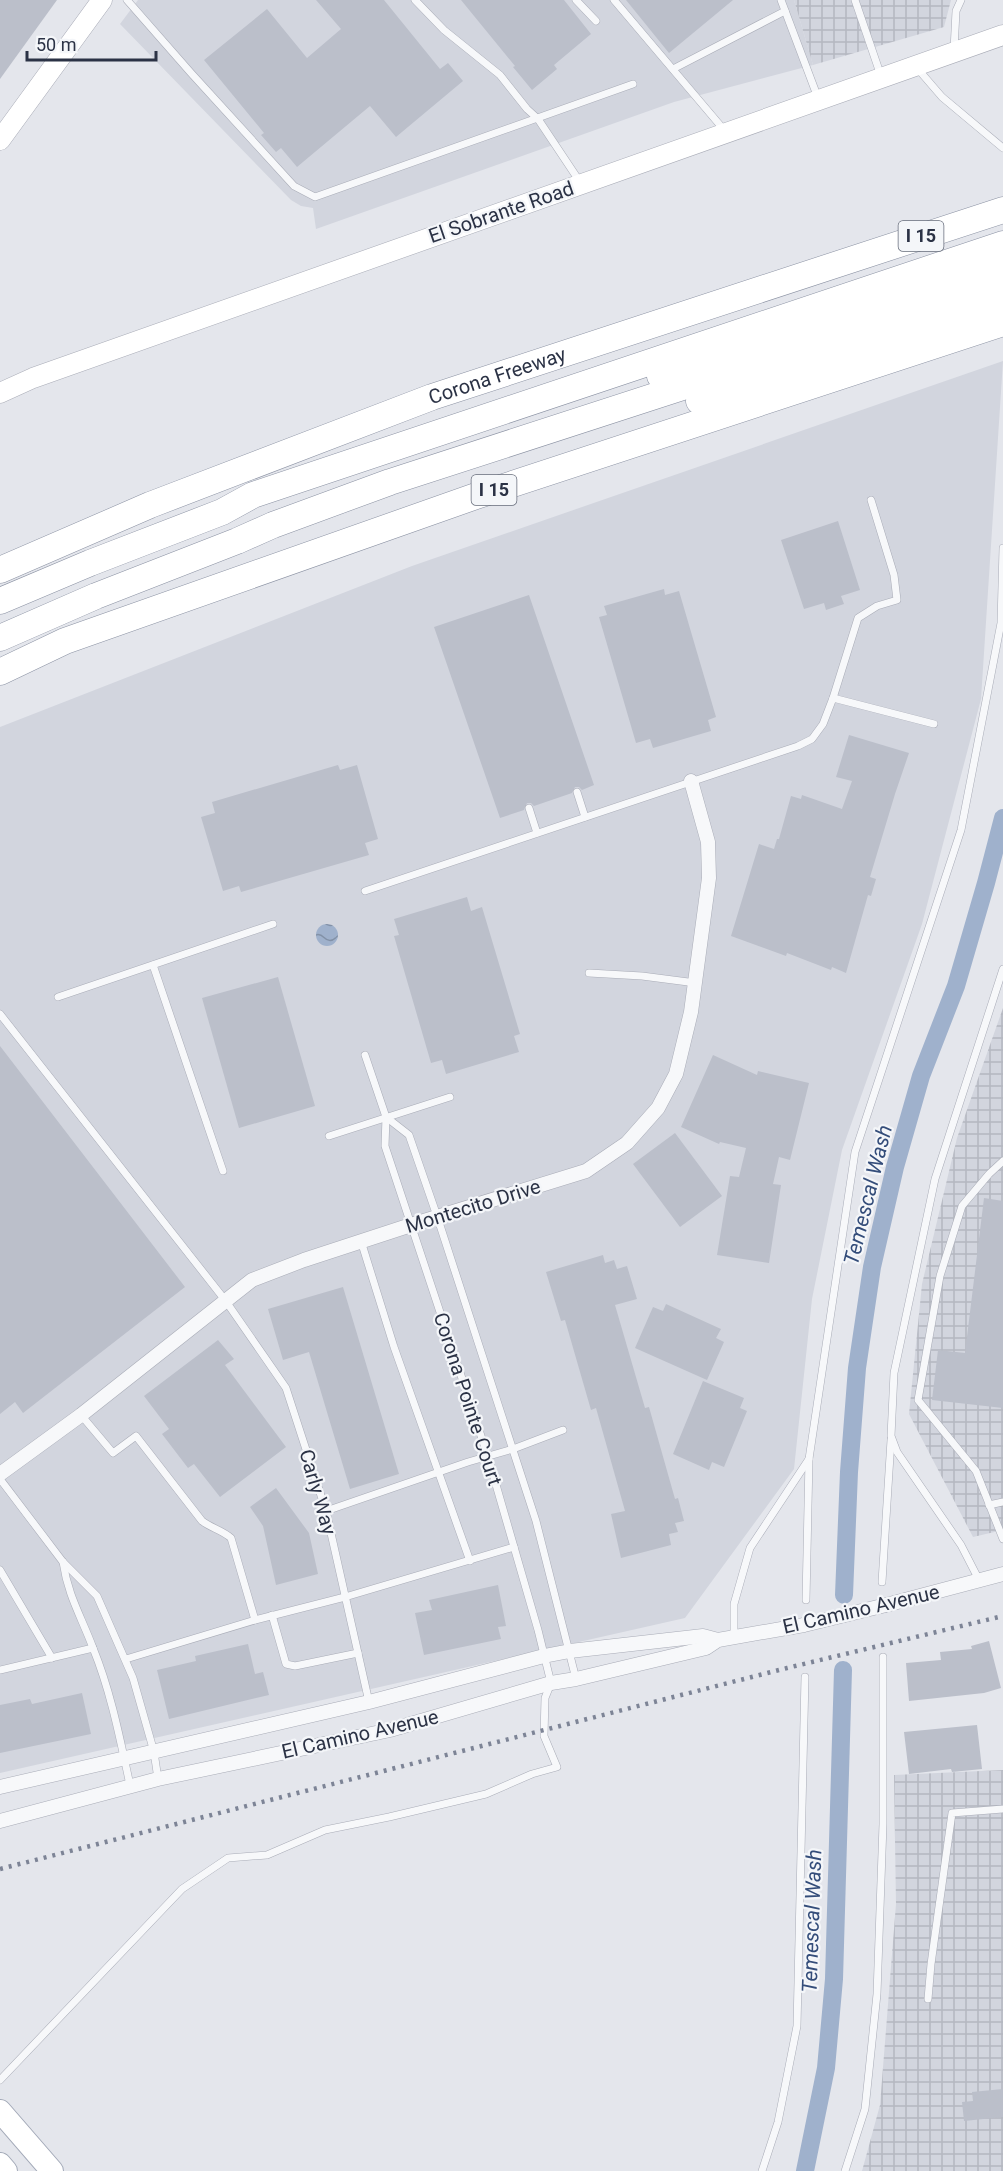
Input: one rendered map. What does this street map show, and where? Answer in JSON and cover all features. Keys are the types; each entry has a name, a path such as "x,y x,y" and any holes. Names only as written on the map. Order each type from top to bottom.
{"highway":[{"name":"Corona Freeway","path":"0,570 150,505 432,397 1000,211"},
{"path":"0,601 222,512 254,495 1000,285"},
{"path":"0,638 96,596 237,542 276,536 1000,285"},
{"name":"I 15","path":"0,672 65,641 387,526 1000,285"},
{"path":"0,555 34,554"}],"main road":[{"path":"0,2111 52,2171"},
{"path":"0,2164 6,2171"}],"street":[{"path":"0,140 102,0"},
{"name":"El Sobrante Road","path":"0,393 44,374 1003,35"},
{"name":"Montecito Drive","path":"0,1474 81,1415 252,1280 437,1216 586,1171 627,1143 658,1108 676,1074 696,983 709,878 708,842 691,781"},
{"name":"El Camino Avenue","path":"0,1821 130,1785 390,1730 550,1683 706,1648 718,1640 804,1625 1003,1574"},
{"name":"El Camino Avenue","path":"0,1786 369,1702 544,1656 703,1636 718,1640"}],"lane":[{"path":"127,0 294,186 315,197 633,84"},
{"path":"415,0 444,30 500,75 538,119 582,184"},
{"path":"576,0 596,21"},
{"path":"614,0 727,133"},
{"path":"781,0 819,100"},
{"path":"855,0 882,78"},
{"path":"954,52 956,11 961,0"},
{"path":"673,69 785,11"},
{"path":"915,66 942,97 1003,148"},
{"path":"365,891 798,746 812,739 822,724 833,698 858,618 877,606 897,600 894,575 871,500"},
{"path":"806,1600 809,1459 855,1152 961,830 1001,623 1003,548"},
{"path":"833,698 934,724"},
{"path":"577,792 585,817"},
{"path":"529,808 537,833"},
{"path":"58,997 273,924"},
{"path":"153,965 223,1171"},
{"path":"882,1581 894,1373 935,1179 1003,969"},
{"path":"589,973 642,976 696,983"},
{"name":"Carly Way","path":"0,1014 225,1300 286,1388 326,1511 369,1702"},
{"path":"365,1055 386,1117"},
{"path":"329,1136 450,1097"},
{"name":"Corona Pointe Court","path":"386,1117 409,1135 437,1216 539,1532 576,1679"},
{"name":"Corona Pointe Court","path":"386,1117 385,1146 488,1457 550,1683"},
{"path":"1001,1536 976,1471 918,1400 940,1276 962,1206 1003,1161"},
{"path":"361,1241 394,1347 470,1561"},
{"path":"81,1415 113,1453 136,1436 202,1521 231,1538 255,1620"},
{"path":"326,1511 437,1472 513,1449 563,1430"},
{"path":"891,1436 897,1452 961,1545 980,1580"},
{"path":"734,1637 734,1604 750,1548 809,1459"},
{"path":"0,1479 63,1562 97,1596 126,1659 154,1752 158,1779"},
{"path":"989,1505 1003,1502"},
{"path":"126,1659 272,1615 345,1598 514,1546"},
{"path":"63,1562 67,1585 93,1648 113,1710 130,1785"},
{"path":"0,1570 52,1658"},
{"path":"272,1615 286,1664 295,1666 358,1653"},
{"path":"0,1670 93,1648"},
{"path":"845,2171 865,2109 877,1994 883,1824 883,1657"},
{"path":"762,2171 778,2122 797,2026 805,1677"},
{"path":"0,2080 182,1889 228,1858 267,1855 325,1830 486,1794 532,1774 557,1767 544,1736 545,1698 550,1683"},
{"path":"928,2000 952,1813 1003,1809"}],"shaded area":[{"path":"138,0 794,0 813,65 674,102 316,229 313,208 301,206 291,200 120,24"},
{"path":"794,0 951,0 944,27 813,65"},
{"path":"1003,361 981,699 922,924 842,1150 812,1299 794,1469 685,1618 0,1773 0,727 412,566"},
{"path":"1003,1008 1003,1530 973,1537 909,1414 922,1284 957,1138"},
{"path":"1003,1770 1003,2171 862,2171 880,2105 896,1904 894,1775"}],"water":[{"path":"327,924 335,927 338,935 335,943 327,946 319,943 316,935 319,927"}],"building":[{"path":"0,0 57,0 0,79"},
{"path":"316,0 384,0 440,69 448,63 463,81 396,137 370,106 297,167 281,148 276,152 261,135 264,133 204,60 267,9 307,58 341,29"},
{"path":"461,0 564,0 591,34 554,65 557,69 532,90"},
{"path":"626,0 733,0 669,53"},
{"path":"838,521 860,590 841,596 844,604 826,610 824,603 804,609 781,540"},
{"path":"664,589 665,595 679,591 716,717 708,720 711,731 653,748 650,739 636,743 599,617 607,615 604,606"},
{"path":"529,595 594,785 582,790 575,787 572,793 534,806 527,803 524,810 500,818 434,627"},
{"path":"849,735 909,753 870,877 876,879 871,896 868,895 846,973 832,967 831,970 787,953 786,956 731,936 759,844 774,849 791,796 801,799 802,795 842,809 852,781 836,777"},
{"path":"338,765 340,770 357,765 378,839 365,843 369,855 241,892 239,886 223,891 201,817 215,813 212,802"},
{"path":"467,897 471,911 482,907 520,1034 514,1036 519,1052 446,1074 442,1060 431,1063 394,936 399,935 394,919"},
{"path":"278,977 315,1106 239,1128 202,998"},
{"path":"0,1046 185,1287 23,1413 15,1402 0,1414"},
{"path":"713,1055 757,1075 758,1071 809,1083 790,1160 779,1157 773,1184 781,1185 769,1263 717,1255 730,1176 739,1177 746,1148 720,1142 719,1144 681,1127"},
{"path":"675,1133 722,1196 680,1227 633,1164"},
{"path":"984,1198 1003,1201 1003,1408 932,1400 938,1350 965,1353"},
{"path":"603,1255 605,1263 614,1260 617,1269 627,1266 637,1299 615,1305 645,1408 649,1407 675,1499 678,1498 684,1521 675,1523 678,1532 669,1534 671,1545 621,1558 611,1514 625,1511 596,1408 591,1410 565,1320 561,1321 546,1272"},
{"path":"343,1287 399,1474 350,1489 309,1352 283,1360 268,1309"},
{"path":"666,1304 721,1329 716,1338 724,1342 707,1380 635,1348 653,1307 663,1311"},
{"path":"218,1340 234,1359 225,1365 286,1447 220,1497 194,1464 188,1468 162,1434 169,1429 144,1396"},
{"path":"703,1381 744,1398 740,1408 747,1411 724,1467 712,1462 709,1470 673,1454"},
{"path":"276,1488 309,1533 318,1574 276,1585 263,1526 250,1507"},
{"path":"498,1585 506,1626 498,1627 501,1639 424,1655 415,1613 432,1610 429,1600"},
{"path":"989,1641 1001,1688 984,1693 909,1701 906,1663 941,1660 940,1652 972,1649 971,1646"},
{"path":"248,1644 255,1674 263,1672 269,1695 169,1719 157,1670 196,1661 195,1656"},
{"path":"82,1693 91,1734 0,1753 0,1705 30,1699 32,1704"},
{"path":"977,1725 982,1769 952,1772 951,1769 909,1774 904,1732"},
{"path":"1003,2089 1003,2117 964,2121 962,2102 973,2101 972,2092"}],"waterway":[{"name":"Temescal Wash","path":"844,1595 849,1472 857,1368 872,1267 895,1167 921,1076 956,986 1003,818"},
{"name":"Temescal Wash","path":"805,2171 826,2068 834,1979 843,1670"}],"railway":[{"path":"0,1869 787,1668 1003,1616"}]}
